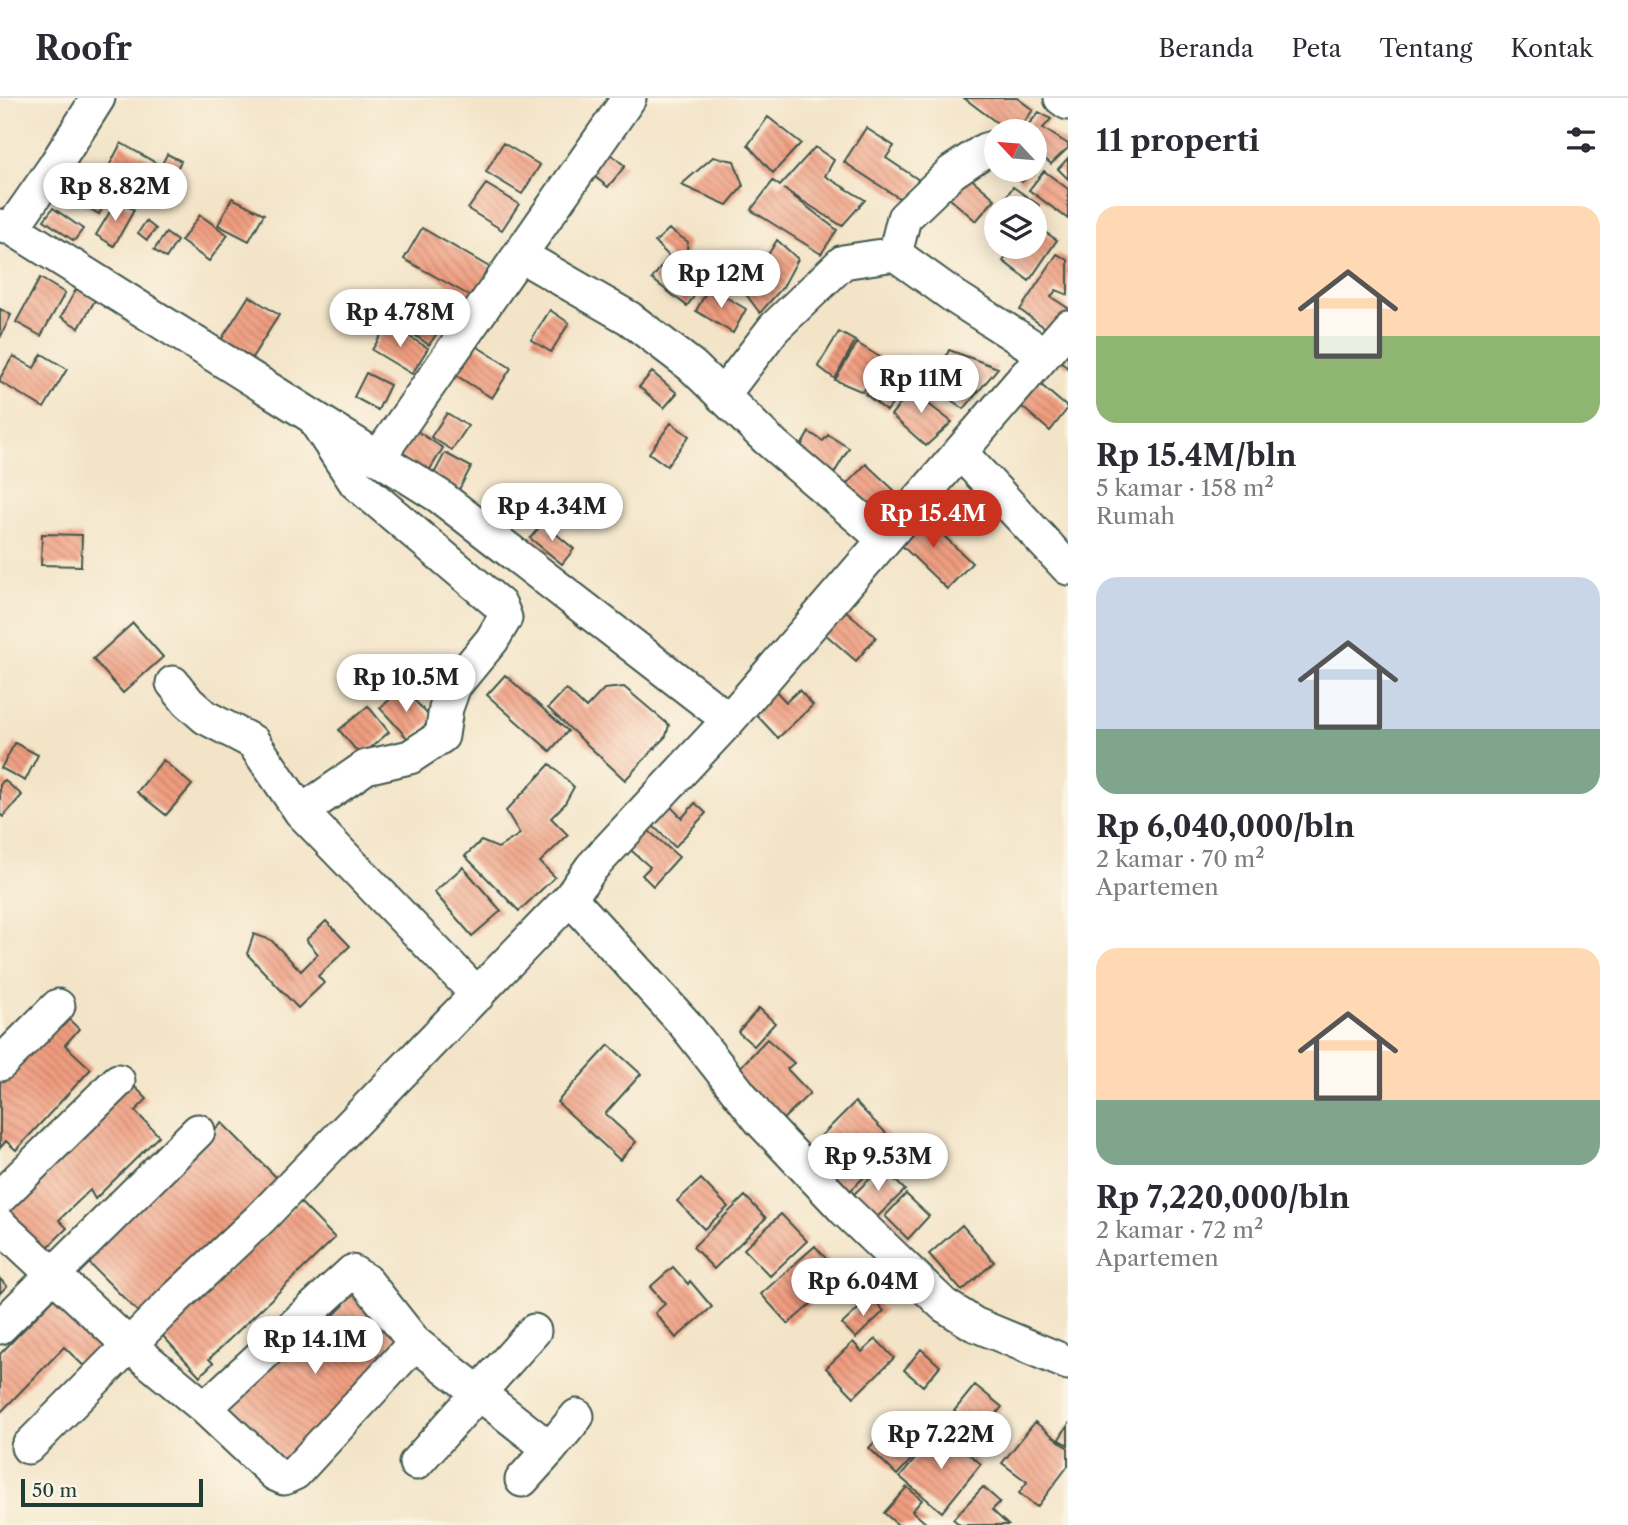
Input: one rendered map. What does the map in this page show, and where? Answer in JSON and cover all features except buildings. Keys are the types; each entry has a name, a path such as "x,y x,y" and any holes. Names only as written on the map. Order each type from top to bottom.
{"street":[{"path":"98,98 6,227 439,496 729,719"},
{"path":"378,458 629,98"},
{"path":"1061,98 1068,103"},
{"path":"895,254 904,218 952,172 984,151"},
{"path":"722,396 774,328 843,262 895,254 955,297 1044,354"},
{"path":"520,255 629,318 692,366 767,439 884,539"},
{"path":"28,1447 261,1218 570,898 592,867 729,719 1068,327"},
{"path":"301,812 366,767 410,757 442,736 446,708 454,686 492,640 505,618 500,605 356,483 313,417"},
{"path":"960,452 1068,568"},
{"path":"173,683 205,717 253,742 301,812 478,995"},
{"path":"570,898 684,1023 761,1121 845,1210 944,1305 974,1324 1068,1363"},
{"path":"0,1064 58,1006"},
{"path":"0,1197 118,1081"},
{"path":"0,1327 198,1131"},
{"path":"0,1225 129,1345 205,1408 275,1474 284,1478 295,1473 415,1343"},
{"path":"205,1408 352,1272 366,1281 415,1343 550,1450"},
{"path":"416,1463 534,1331"},
{"path":"522,1480 577,1416"}]}
